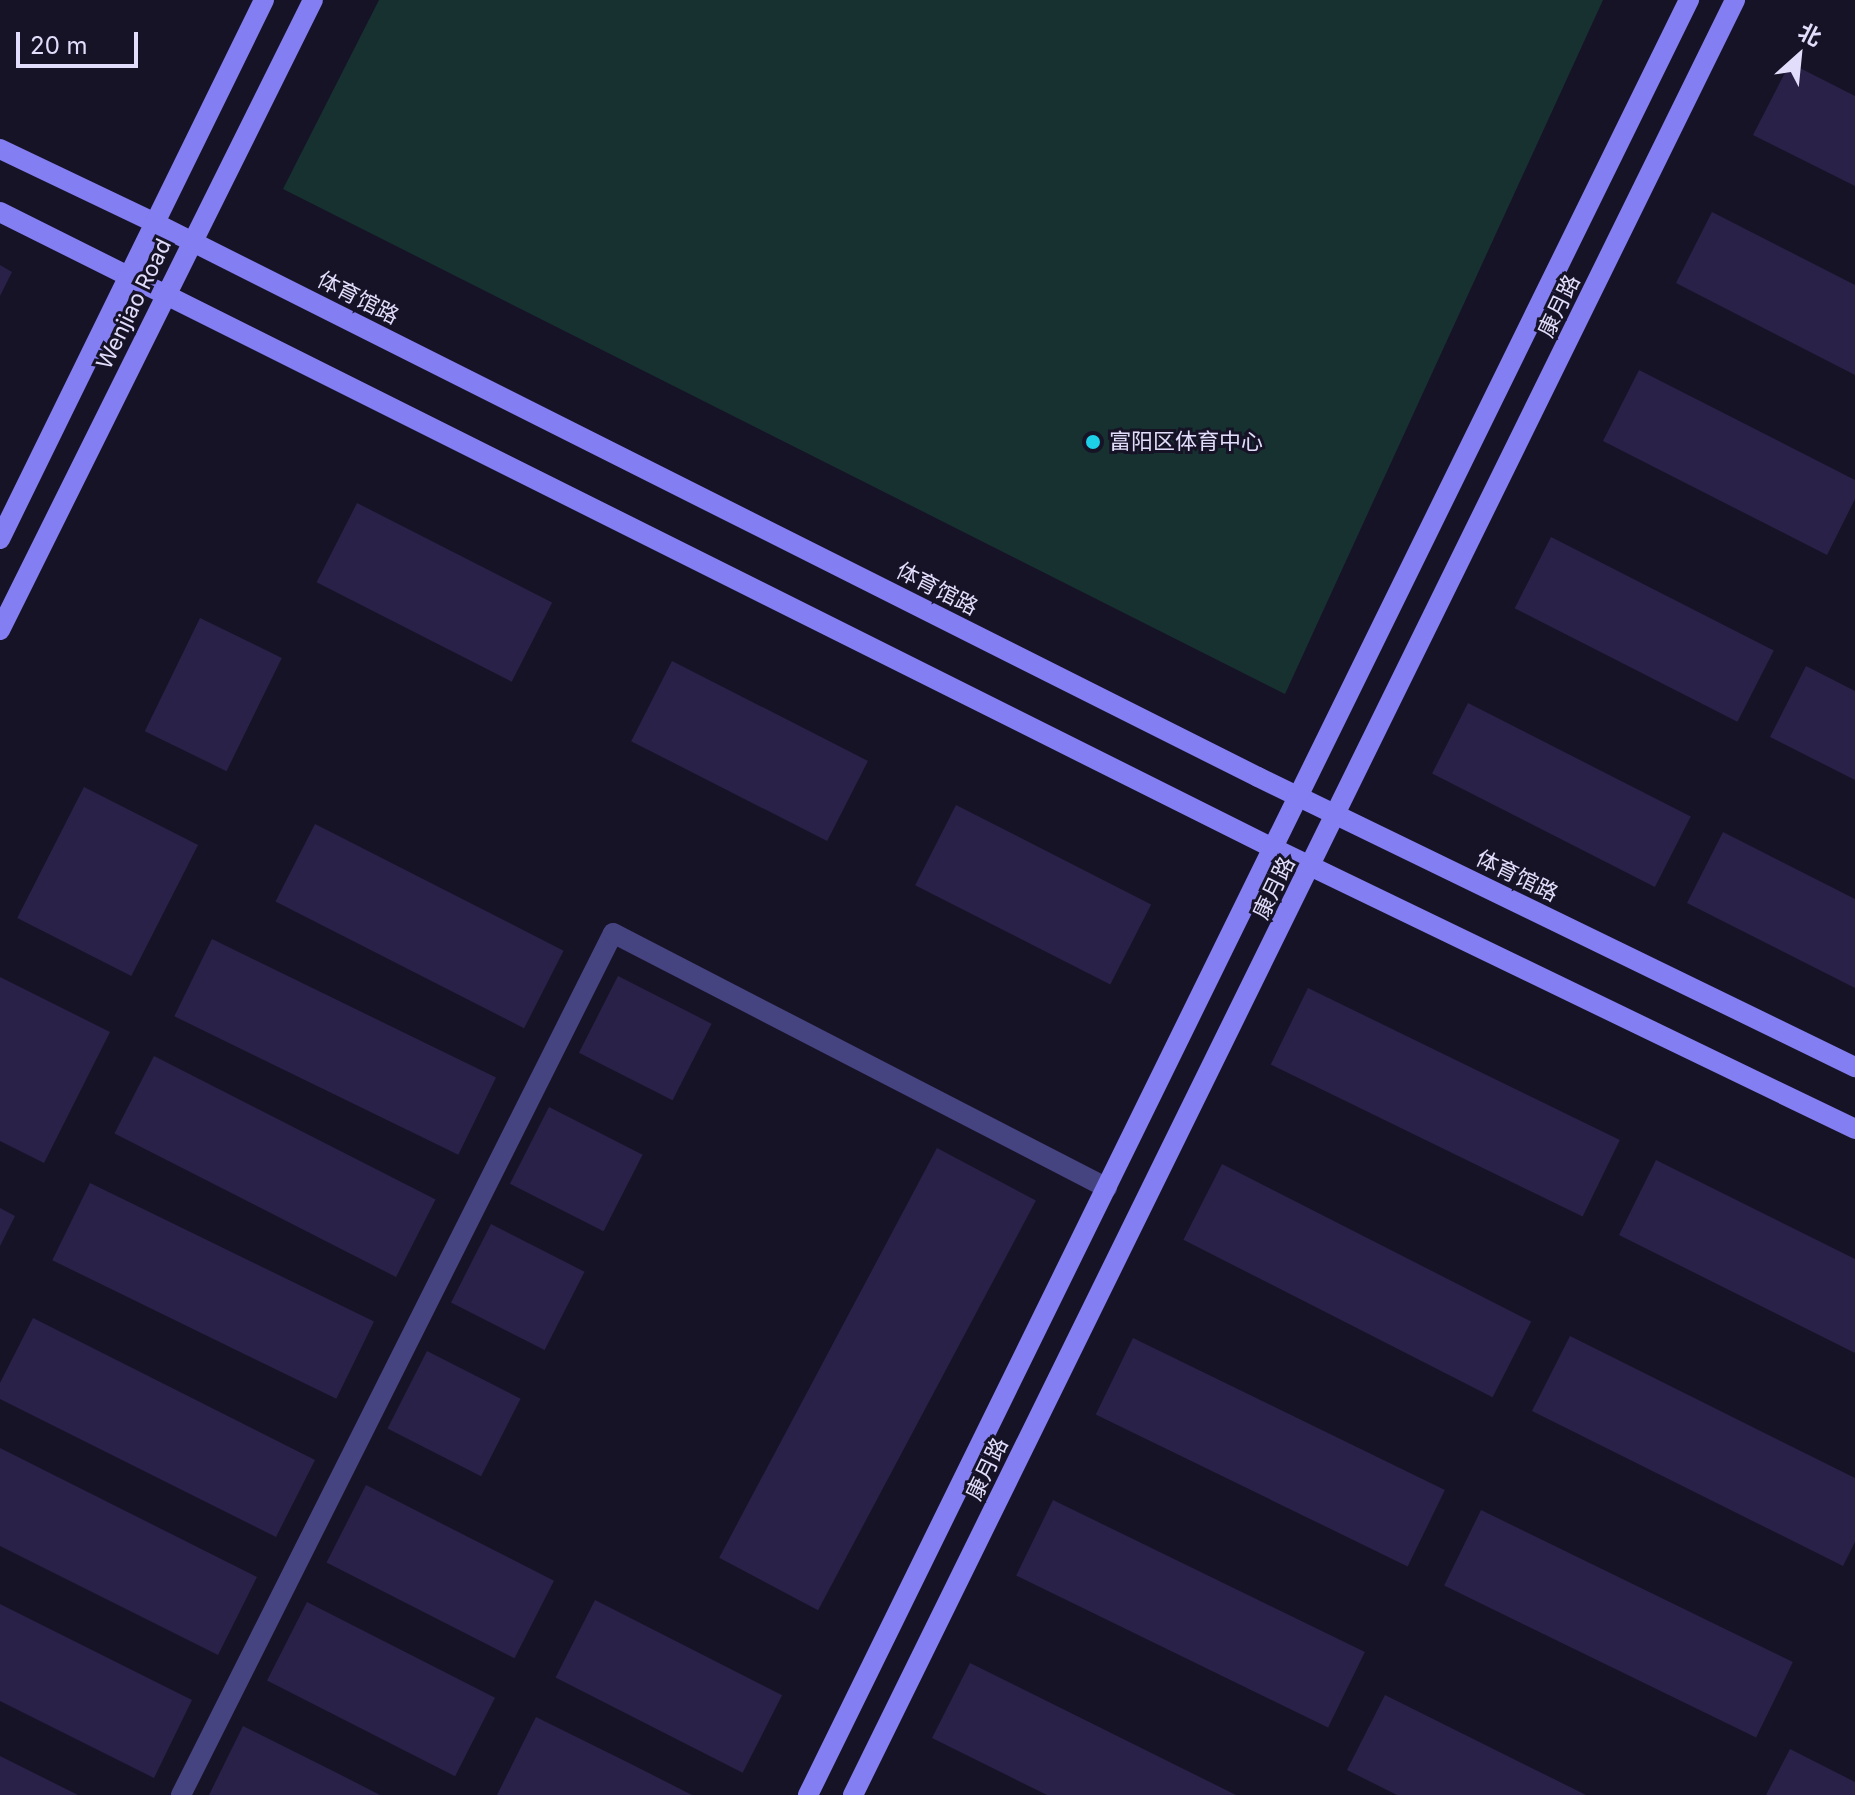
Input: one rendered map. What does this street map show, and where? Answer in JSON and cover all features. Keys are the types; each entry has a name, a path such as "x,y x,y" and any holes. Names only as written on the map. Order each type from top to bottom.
{"street":[{"name":"Wenjiao Road","path":"0,539 264,0"},
{"name":"Wenjiao Road","path":"0,630 313,0"},
{"name":"康月路","path":"808,1795 1689,0"},
{"name":"康月路","path":"853,1795 1735,0"},
{"name":"体育馆路","path":"0,149 192,241 1298,797 1855,1067"},
{"path":"0,212 1311,867 1855,1129"},
{"path":"181,1795 613,933 1107,1188"}],"green space":[{"name":"富阳区体育中心","path":"379,0 1603,0 1285,694 283,189"}],"building":[{"path":"1790,63 1855,96 1855,186 1753,135"},
{"path":"1712,212 1855,285 1855,375 1676,283"},
{"path":"0,265 12,272 0,296"},
{"path":"1639,370 1855,480 1855,499 1827,555 1603,441"},
{"path":"357,503 552,602 512,682 317,582"},
{"path":"1551,537 1774,650 1737,722 1515,608"},
{"path":"200,618 282,658 227,771 145,731"},
{"path":"672,661 868,761 827,841 631,741"},
{"path":"1806,666 1855,691 1855,780 1770,737"},
{"path":"1468,703 1691,816 1655,887 1432,773"},
{"path":"84,787 198,845 131,976 17,918"},
{"path":"956,805 1151,904 1110,985 915,885"},
{"path":"315,824 564,951 524,1028 276,902"},
{"path":"1723,832 1855,899 1855,988 1687,903"},
{"path":"212,939 496,1078 458,1155 174,1016"},
{"path":"618,976 712,1024 673,1100 579,1053"},
{"path":"0,977 110,1032 44,1163 0,1141"},
{"path":"1308,988 1620,1140 1583,1217 1271,1064"},
{"path":"154,1056 436,1199 396,1277 115,1134"},
{"path":"549,1107 643,1155 604,1231 510,1184"},
{"path":"937,1148 1036,1201 818,1610 719,1558"},
{"path":"1656,1160 1855,1259 1855,1353 1619,1235"},
{"path":"1222,1164 1531,1322 1493,1397 1183,1240"},
{"path":"90,1183 374,1322 336,1399 52,1260"},
{"path":"0,1208 15,1216 0,1246"},
{"path":"491,1224 585,1272 545,1350 451,1302"},
{"path":"33,1318 315,1460 276,1537 0,1399 0,1383"},
{"path":"1570,1336 1855,1478 1855,1542 1843,1566 1532,1411"},
{"path":"1133,1338 1445,1490 1408,1567 1096,1414"},
{"path":"427,1351 521,1399 481,1476 388,1429"},
{"path":"0,1448 257,1577 218,1655 0,1546"},
{"path":"366,1485 554,1581 515,1658 327,1563"},
{"path":"1053,1500 1365,1652 1328,1728 1016,1575"},
{"path":"1481,1510 1793,1662 1756,1738 1444,1585"},
{"path":"595,1600 782,1695 743,1773 556,1678"},
{"path":"307,1602 495,1698 455,1776 267,1680"},
{"path":"0,1604 192,1700 154,1778 0,1701"},
{"path":"970,1663 1236,1795 1047,1795 932,1738"},
{"path":"1385,1695 1586,1795 1397,1795 1347,1770"},
{"path":"536,1717 631,1764 692,1795 497,1795"},
{"path":"243,1726 337,1773 380,1795 209,1795"},
{"path":"1790,1749 1855,1782 1855,1795 1766,1795"},
{"path":"0,1756 78,1795 0,1795"}],"place":[{"name":"富阳区体育中心","path":"1093,442"}]}
